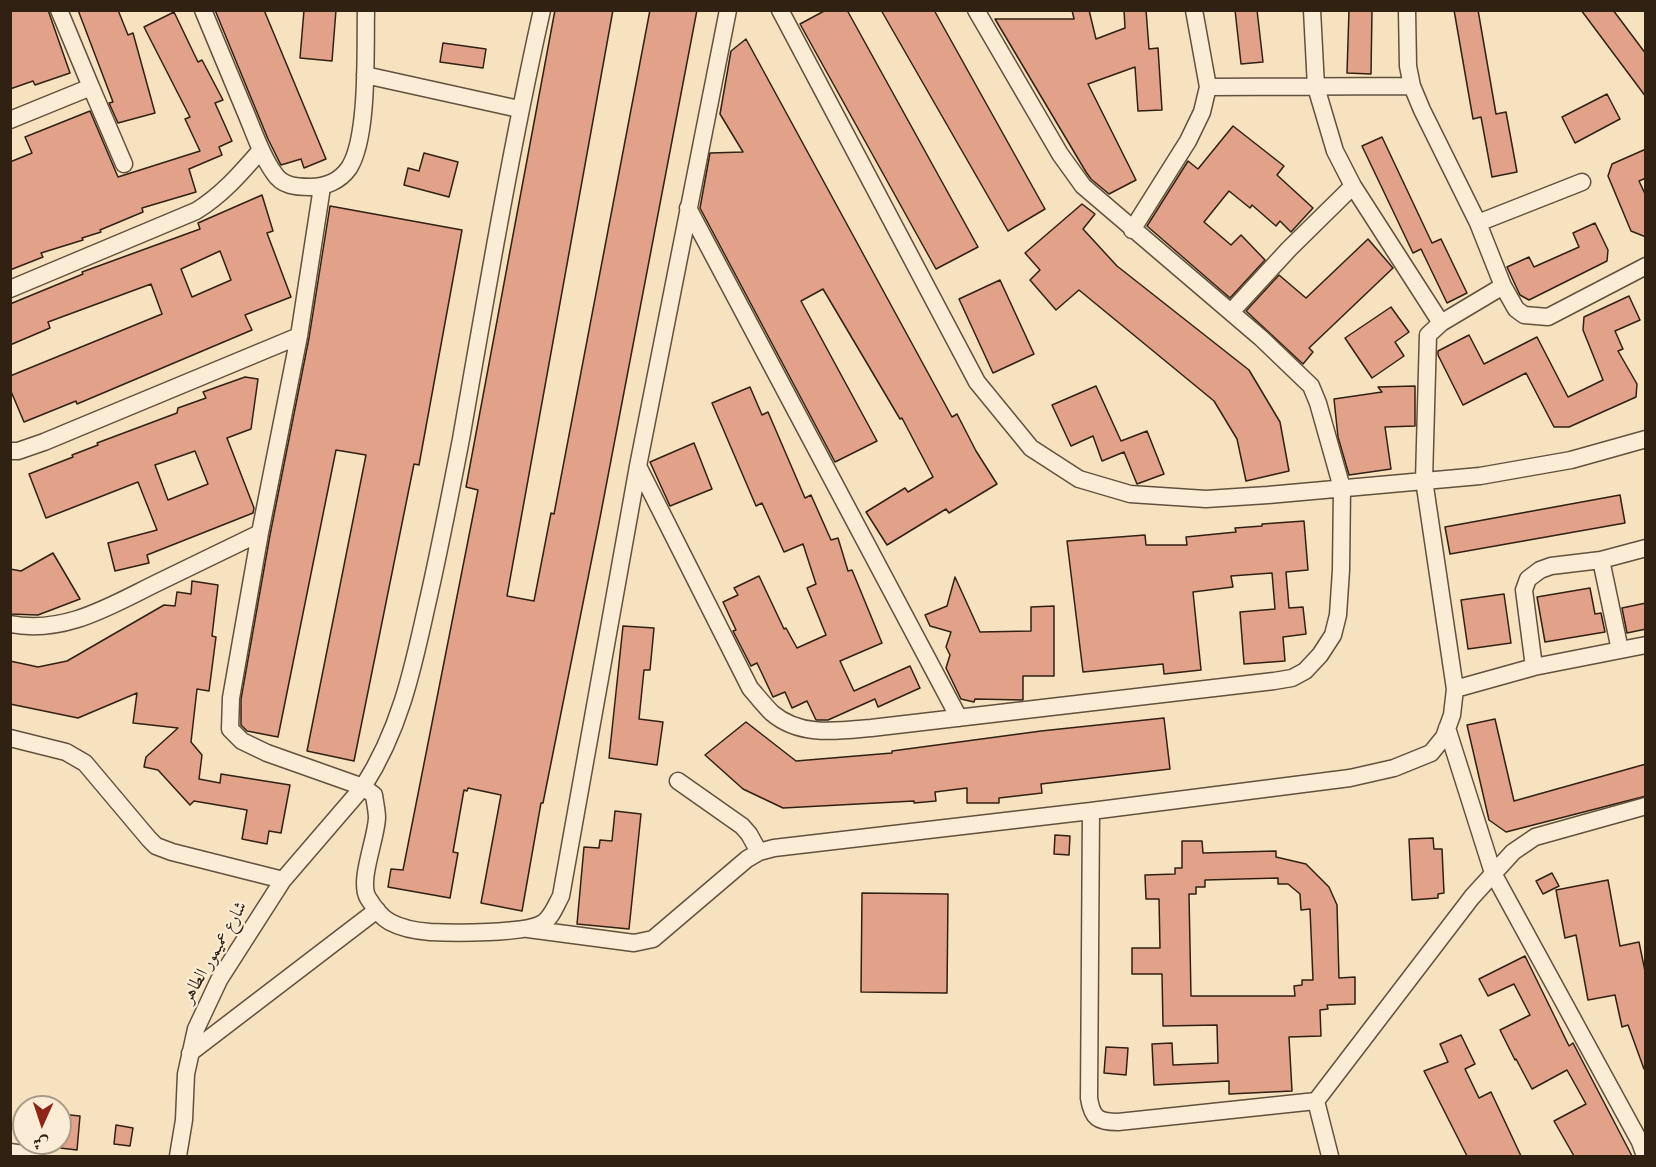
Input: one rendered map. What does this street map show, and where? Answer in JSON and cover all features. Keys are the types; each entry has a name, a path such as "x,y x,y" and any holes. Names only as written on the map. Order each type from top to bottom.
{"street":[{"path":"59,10 124,164"},
{"path":"203,10 261,150 274,174 282,182 292,187 322,187 338,179 349,168 359,145 365,75 366,10"},
{"name":"شارع عميمور الطاهر","path":"178,1156 190,1053 196,1029 219,980 283,880 363,788 395,726 411,675 446,524 519,109 542,10"},
{"path":"524,929 543,923 553,912 561,896 638,466 728,10"},
{"path":"780,10 977,382 1031,448 1079,479 1130,494 1206,499 1480,476 1571,460 1646,439"},
{"path":"638,466 750,688 773,713 802,729 830,731 958,718 1274,681 1298,675 1320,655 1333,635 1338,615 1342,488 1328,434 1311,386 1231,312 1083,186 1060,154 976,10"},
{"path":"1132,230 1188,141 1203,112 1208,87 1194,10"},
{"path":"1312,10 1316,87 1335,151 1353,186 1441,323"},
{"path":"1407,10 1408,66 1412,86 1478,223 1503,286 1516,309 1524,315 1548,317 1646,266"},
{"path":"365,75 519,109"},
{"path":"1208,87 1412,86"},
{"path":"10,120 91,87"},
{"path":"10,289 196,211 235,181 261,150"},
{"path":"1478,223 1582,182"},
{"path":"1231,312 1289,249 1353,186"},
{"path":"322,187 299,336 260,533 231,698 230,729 242,741 267,753 363,788 374,795 377,817 364,885 367,897 388,921 428,932 524,929 634,943 653,939 736,868 759,852 774,848 1091,812 1350,778 1394,768 1431,753 1444,737 1452,715 1455,688 1424,480 1428,335 1441,323 1503,286"},
{"path":"688,208 958,718"},
{"path":"10,451 18,451 44,442 299,336"},
{"path":"10,624 45,627 81,618 260,533"},
{"path":"1534,667 1524,590 1528,579 1540,570 1551,566 1601,560 1646,548"},
{"path":"1601,560 1620,650"},
{"path":"1455,688 1534,667 1646,645"},
{"path":"1447,728 1493,873 1640,1142 1645,1156"},
{"path":"10,738 66,752 85,763 156,846 283,880"},
{"path":"678,781 742,826 759,852"},
{"path":"1091,812 1089,1098 1093,1114 1102,1120 1118,1122 1316,1101 1472,897 1519,846 1535,837 1646,806"},
{"path":"190,1053 377,910"},
{"path":"1316,1101 1330,1156"},
{"path":"10,1152 36,1156"}],"building":[{"path":"10,10 48,10 70,73 35,85 33,81 10,89"},
{"path":"78,10 118,10 128,35 133,33 155,113 118,123 109,103 113,102"},
{"path":"215,10 264,10 326,159 304,168 301,159 281,165"},
{"path":"304,10 336,10 332,61 300,58"},
{"path":"555,10 613,10 507,596 534,601 551,513 554,514 650,10 697,10 599,523 543,803 541,803 522,911 481,903 501,795 468,788 467,791 464,790 453,852 458,853 450,898 388,887 391,869 403,870 478,490 466,487"},
{"path":"826,10 847,10 978,247 936,269 800,24"},
{"path":"881,10 934,10 1045,209 1008,231"},
{"path":"1072,10 1089,10 1096,39 1125,28 1124,10 1146,10 1149,49 1158,48 1162,110 1138,111 1135,67 1088,84 1136,180 1109,194 1086,172 995,19 1074,19"},
{"path":"1235,10 1257,10 1263,62 1241,64"},
{"path":"1349,10 1372,10 1371,74 1347,73"},
{"path":"1454,10 1478,10 1496,114 1506,112 1517,172 1492,177 1481,117 1473,119"},
{"path":"1581,10 1613,10 1646,54 1646,97"},
{"path":"174,12 198,62 202,60 223,100 215,103 232,141 219,147 222,155 189,169 196,192 142,208 143,212 100,230 101,232 41,253 43,257 10,270 10,162 32,153 25,137 90,111 118,177 200,151 185,119 190,117 144,27"},
{"path":"746,39 952,417 957,414 976,451 997,484 949,513 946,509 887,545 866,512 905,488 908,492 933,477 902,418 900,419 823,289 801,301 877,441 835,462 700,208 710,153 743,152 720,114 731,51"},
{"path":"443,43 486,49 483,68 440,62"},
{"path":"1607,94 1620,119 1575,143 1562,117"},
{"path":"1233,126 1284,166 1277,175 1313,208 1291,232 1280,221 1276,226 1252,205 1250,208 1229,191 1204,222 1231,245 1241,235 1265,260 1230,298 1147,226 1188,161 1198,169"},
{"path":"1382,137 1432,243 1441,239 1467,293 1447,303 1421,249 1413,253 1362,146"},
{"path":"1646,149 1646,178 1639,181 1646,196 1646,237 1631,231 1608,176 1612,164"},
{"path":"424,153 458,162 449,197 404,185 408,168 419,171"},
{"path":"262,195 273,231 267,233 291,297 245,315 252,330 77,404 76,401 24,422 10,389 10,376 162,314 151,284 48,322 50,328 10,345 10,304 83,274 82,272 200,229 198,223","holes":["220,251 231,280 192,297 181,269"]},
{"path":"1082,204 1095,214 1083,229 1117,266 1249,370 1280,422 1289,471 1246,481 1237,439 1214,401 1079,290 1056,310 1030,280 1040,270 1025,253"},
{"path":"330,206 462,230 419,465 414,464 354,761 307,751 366,455 336,450 278,737 247,731 241,725 241,699 270,535 309,338"},
{"path":"1595,223 1608,250 1607,261 1529,300 1520,295 1507,267 1529,257 1534,267 1579,247 1573,233"},
{"path":"1368,239 1393,268 1309,348 1313,352 1303,364 1246,311 1279,275 1306,298"},
{"path":"1000,280 1034,354 993,373 959,299"},
{"path":"1629,296 1640,320 1615,331 1623,349 1618,351 1637,384 1636,397 1569,427 1554,427 1526,373 1463,405 1438,355 1438,351 1469,335 1484,364 1537,337 1568,397 1603,380 1583,330 1584,317"},
{"path":"1391,307 1409,332 1395,342 1404,356 1372,378 1345,338"},
{"path":"245,377 258,379 251,429 227,438 254,508 253,513 147,555 149,563 115,571 108,543 157,530 138,482 46,518 29,474 73,457 72,455 98,445 97,443 177,413 178,408 206,398 203,392","holes":["195,451 208,484 168,500 155,465"]},
{"path":"1096,386 1121,441 1147,431 1164,474 1137,484 1124,452 1102,461 1093,436 1071,446 1052,405"},
{"path":"1415,386 1415,426 1385,427 1391,469 1349,475 1338,437 1334,399 1382,392 1378,387"},
{"path":"750,387 762,415 768,412 805,498 811,495 831,540 838,538 848,571 852,570 882,643 840,661 854,691 910,666 920,688 878,707 875,699 828,720 816,720 807,701 792,708 785,692 773,697 757,663 751,666 733,631 736,630 723,602 738,595 734,588 759,576 784,629 786,628 797,648 826,635 807,588 816,584 803,544 784,552 762,503 756,506 712,403"},
{"path":"694,443 712,489 670,506 650,462"},
{"path":"1620,495 1625,523 1450,554 1445,527"},
{"path":"1304,521 1308,570 1286,572 1289,608 1303,607 1306,634 1283,637 1285,661 1244,664 1240,612 1275,609 1272,573 1231,576 1233,587 1193,592 1201,670 1164,674 1163,664 1083,672 1067,541 1145,535 1146,545 1187,545 1186,537 1236,532 1235,528 1262,526 1262,524"},
{"path":"53,553 80,599 38,615 10,614 10,569 21,571"},
{"path":"955,577 980,632 1031,631 1031,607 1054,606 1054,676 1023,676 1023,700 975,699 974,702 961,699 946,668 950,655 946,647 951,632 930,626 925,615 947,606"},
{"path":"192,581 218,585 212,636 216,637 209,691 197,689 191,742 202,755 199,779 220,783 221,774 290,785 281,833 269,831 267,844 242,839 247,810 194,801 190,805 158,770 144,767 146,757 178,728 133,723 137,693 78,718 10,704 10,661 38,667 67,661 164,605 175,606 177,592 191,594"},
{"path":"1590,588 1595,614 1601,613 1605,632 1545,642 1537,597"},
{"path":"1504,594 1511,643 1468,649 1461,600"},
{"path":"1646,603 1646,629 1627,633 1622,608"},
{"path":"623,626 654,628 650,670 644,670 639,719 663,722 657,765 609,758"},
{"path":"1164,718 1170,769 1041,784 1042,793 999,798 999,803 967,803 967,788 935,792 936,801 783,808 743,789 705,755 746,722 796,761 892,753 892,751 1041,731"},
{"path":"1495,719 1514,801 1646,764 1646,796 1506,832 1489,820 1467,725"},
{"path":"615,811 641,814 629,929 577,924 584,847 599,848 600,840 612,841"},
{"path":"1055,835 1070,836 1069,855 1054,854"},
{"path":"1433,838 1434,849 1442,849 1444,893 1438,894 1438,898 1412,900 1409,839"},
{"path":"1182,841 1202,841 1203,853 1276,851 1276,857 1306,864 1329,887 1337,905 1339,978 1355,977 1355,1004 1327,1005 1328,1009 1320,1010 1321,1036 1289,1037 1292,1091 1229,1094 1229,1081 1154,1085 1152,1044 1172,1043 1173,1065 1218,1063 1217,1025 1163,1026 1162,974 1132,974 1132,948 1160,948 1159,899 1146,899 1145,875 1175,874 1175,868 1182,868","holes":["1278,878 1278,884 1288,884 1300,894 1301,910 1310,909 1313,980 1302,980 1302,985 1294,986 1295,996 1191,996 1189,894 1196,894 1196,887 1205,887 1205,880"]},
{"path":"1552,873 1559,886 1543,894 1536,881"},
{"path":"1608,880 1620,946 1639,942 1646,976 1646,1069 1644,1069 1628,1025 1622,1027 1615,995 1588,1000 1576,935 1565,938 1556,890"},
{"path":"862,893 948,894 947,993 861,992"},
{"path":"1525,956 1569,1046 1573,1043 1632,1156 1574,1156 1554,1121 1586,1104 1567,1070 1532,1089 1515,1060 1500,1030 1530,1015 1514,984 1488,996 1479,979"},
{"path":"1461,1035 1475,1064 1465,1069 1479,1098 1491,1092 1521,1156 1467,1156 1424,1071 1448,1062 1440,1044"},
{"path":"1106,1047 1128,1048 1126,1075 1104,1073"},
{"path":"72,1115 80,1116 77,1150 72,1149"},
{"path":"116,1125 133,1128 130,1146 114,1144"}]}
